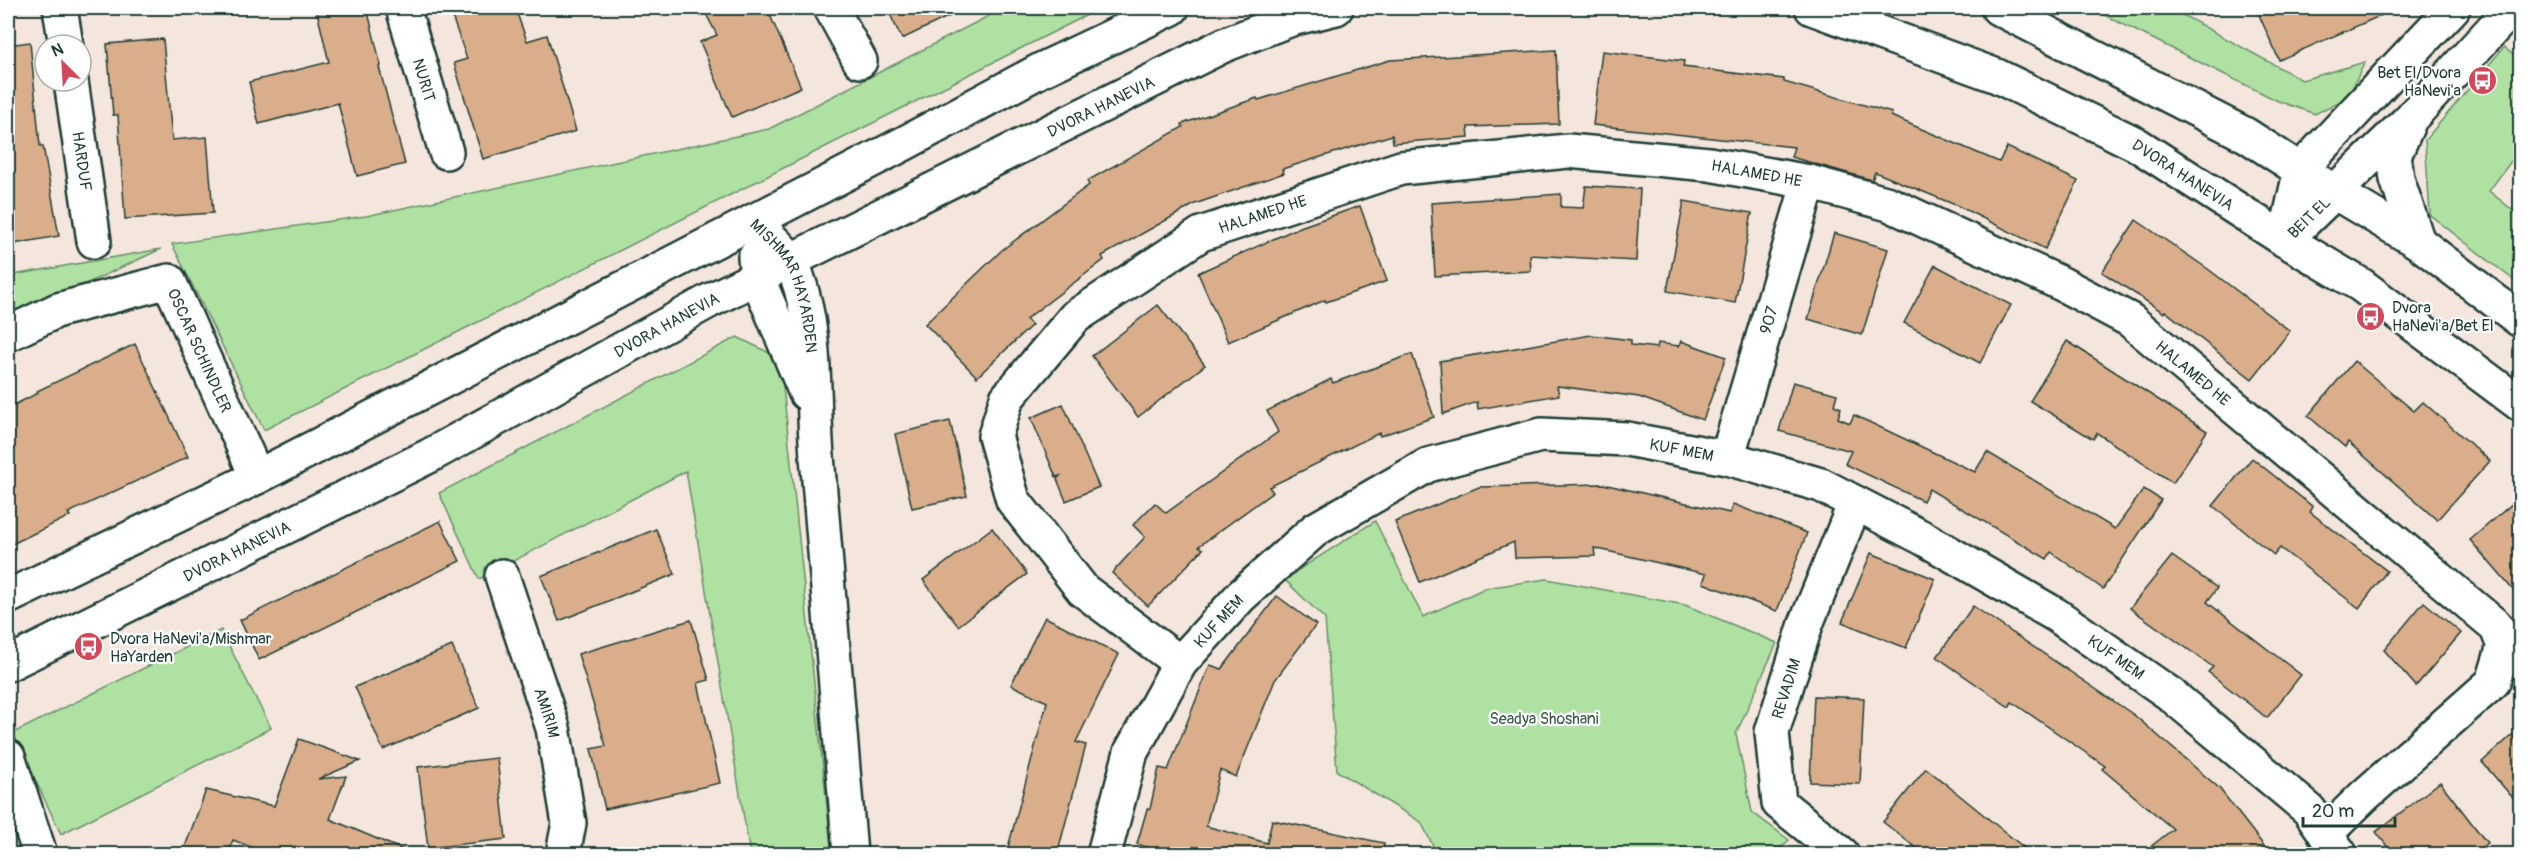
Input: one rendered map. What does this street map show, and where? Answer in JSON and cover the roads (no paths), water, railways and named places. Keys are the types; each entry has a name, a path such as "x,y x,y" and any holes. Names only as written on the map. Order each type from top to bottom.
{"street":[{"path":"60,8 64,33"},
{"name":"NURIT","path":"403,8 446,152"},
{"path":"831,8 860,61"},
{"path":"8,597 257,477 1041,70 1172,8"},
{"name":"DVORA HANEVIA","path":"8,664 429,456 709,301 1285,13 1336,8"},
{"name":"DVORA HANEVIA","path":"1812,8 1997,76 2125,139 2361,285 2520,404"},
{"path":"1998,8 2246,135 2418,242 2520,320"},
{"path":"2301,169 2453,8"},
{"name":"BEIT EL","path":"2286,240 2409,120 2512,8"},
{"name":"HARDUF","path":"73,93 94,241"},
{"path":"2409,120 2394,156 2397,179 2418,242"},
{"name":"HALAMED HE","path":"1180,663 1083,590 1013,500 995,436 1007,398 1075,317 1200,234 1401,168 1568,152 1710,164 1809,182 1889,204 2062,284 2130,320 2496,626 2504,646 2493,682 2364,796 2332,844"},
{"name":"BEIT EL","path":"2286,240 2301,169"},
{"name":"907","path":"1727,458 1809,182"},
{"name":"MISHMAR HAYARDEN","path":"753,221 791,260 805,300 812,337 814,427 850,855"},
{"name":"MISHMAR HAYARDEN","path":"753,221 757,277 801,379 814,427"},
{"name":"OSCAR SCHINDLER","path":"8,334 58,310 169,281 257,477"},
{"name":"KUF MEM","path":"1104,855 1131,752 1180,663 1241,596 1316,529 1428,465 1541,435 1627,439 1727,458 1821,485 1925,539 2056,615 2160,688 2309,810 2332,844"},
{"name":"REVADIM","path":"1842,855 1779,802 1772,732 1806,624 1855,504"},
{"name":"AMIRIM","path":"502,576 554,728 569,823 563,855"},
{"path":"8,757 40,855"}],"place":[{"name":"Bet El/Dvora HaNevi'a","path":"2482,81"},
{"name":"Dvora HaNevi'a/Bet El","path":"2371,316"},
{"name":"Dvora HaNevi'a/Mishmar HaYarden","path":"89,647"}],"park label":[{"name":"Seadya Shoshani","path":"1544,718"}]}
